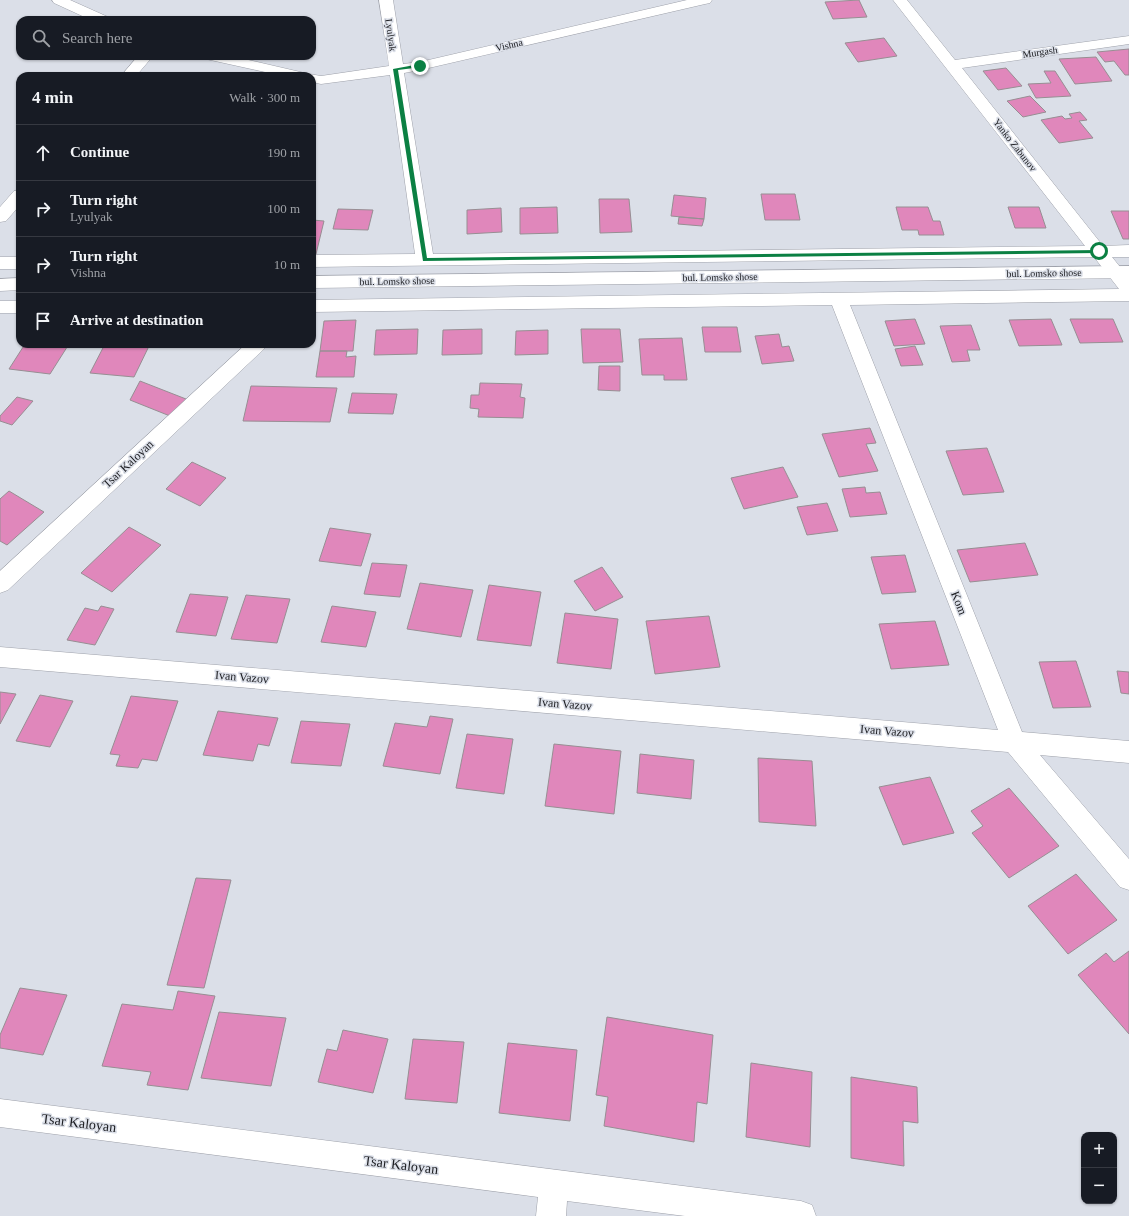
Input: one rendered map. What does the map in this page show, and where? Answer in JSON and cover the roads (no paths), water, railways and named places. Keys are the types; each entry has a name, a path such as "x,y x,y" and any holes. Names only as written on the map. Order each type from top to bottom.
{"street":[{"path":"59,0 94,16"},
{"name":"Lyulyak","path":"386,0 425,260"},
{"name":"Vishna","path":"316,79 321,80 420,66 705,0"},
{"name":"Yanko Zabunov","path":"900,0 1099,251 1122,272 1129,290"},
{"name":"Murgash","path":"952,65 1129,40"},
{"path":"132,72 142,60"},
{"path":"229,60 285,72"},
{"path":"0,217 16,199"},
{"path":"316,261 1129,251"},
{"path":"0,263 16,263"},
{"name":"bul. Lomsko shose","path":"316,285 1122,272"},
{"path":"0,285 16,284"},
{"path":"316,306 1129,295"},
{"name":"Kom","path":"839,299 1014,742 1129,878"},
{"path":"0,307 16,307"},
{"name":"Tsar Kaloyan","path":"0,584 252,348"},
{"name":"Ivan Vazov","path":"0,657 1129,752"},
{"name":"Tsar Kaloyan","path":"0,1113 792,1215"},
{"path":"551,1216 554,1184"}]}
